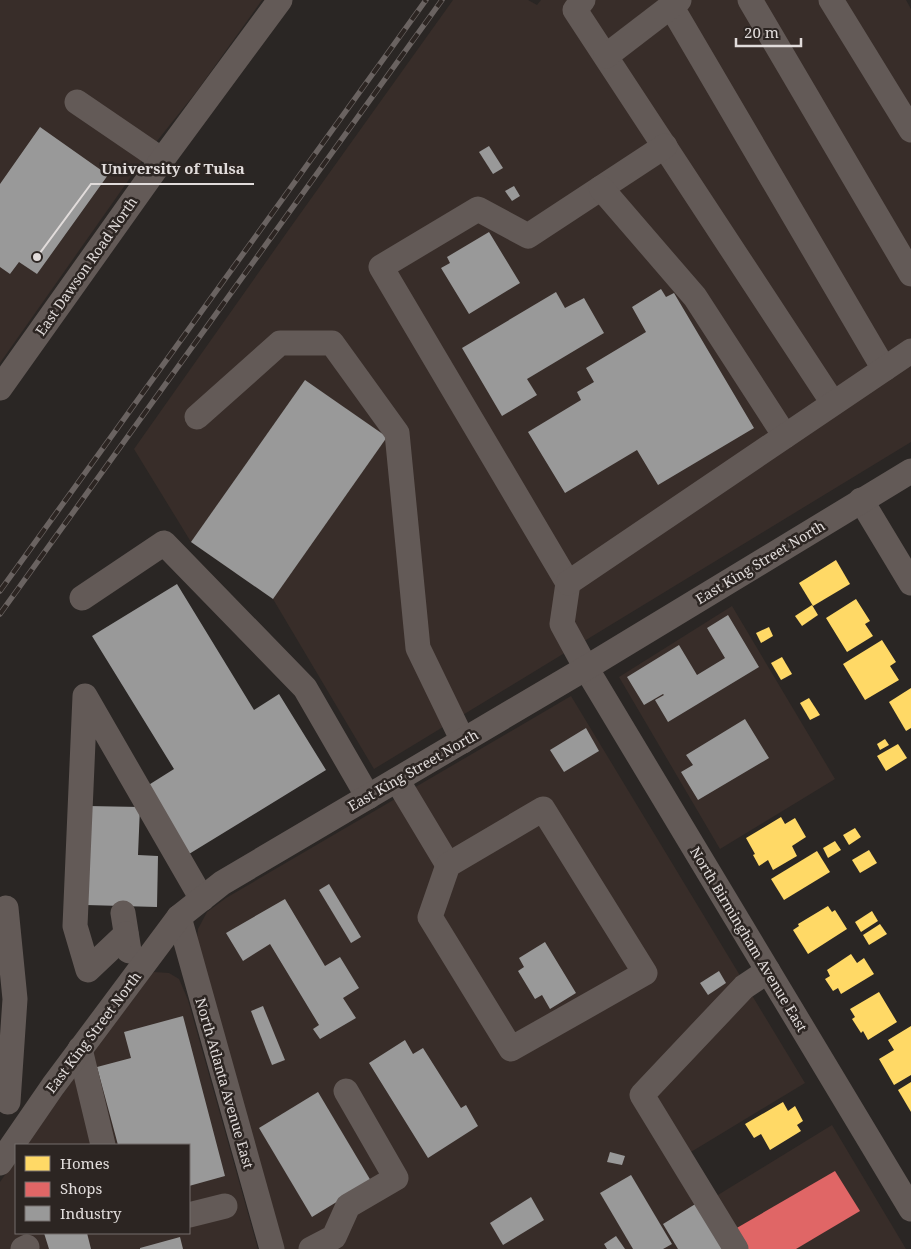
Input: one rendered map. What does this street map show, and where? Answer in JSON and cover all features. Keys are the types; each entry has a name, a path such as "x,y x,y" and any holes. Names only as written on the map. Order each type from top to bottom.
{"street":[{"name":"East Dawson Road North","path":"0,388 162,160 280,0"},
{"path":"583,0 576,10 833,403"},
{"path":"750,0 911,274"},
{"path":"831,0 911,130"},
{"path":"606,56 675,3 884,369"},
{"path":"77,102 162,160"},
{"path":"665,146 528,236 478,209 381,267 568,583 911,351"},
{"path":"601,188 695,297 785,436"},
{"path":"197,417 280,343 332,343 398,432 418,648 463,741"},
{"name":"East King Street North","path":"0,1163 80,1050 179,917 222,883 586,668 911,471"},
{"path":"861,500 911,583"},
{"path":"82,598 164,543 305,688 368,797"},
{"name":"North Birmingham Avenue East","path":"568,583 562,624 586,668 911,1209"},
{"path":"134,978 124,924 88,970 75,926 85,696 202,899"},
{"path":"397,780 448,865"},
{"path":"542,809 645,974 511,1049 430,917 448,865 542,809"},
{"path":"0,916 6,908 15,999 4,1098 28,1122"},
{"name":"North Atlanta Avenue East","path":"179,917 272,1249"},
{"path":"736,1249 642,1095 744,987 768,971"},
{"path":"80,1050 103,1144"},
{"path":"311,1249 337,1243 348,1206 396,1178 346,1091"},
{"path":"190,1215 226,1206"}],"shaded area":[{"path":"0,0 262,0 197,91 149,151 0,363"},
{"path":"453,0 528,0 537,5 541,0 906,0 911,9 911,442 374,769 273,599 191,542 134,449"},
{"path":"732,606 835,779 720,849 619,677"},
{"path":"571,696 805,1083 686,1155 713,1198 832,1125 906,1249 282,1249 196,950 198,929 207,912 226,898"},
{"path":"154,972 169,973 179,979 188,1000 258,1249 0,1249 0,1182 15,1160 15,1234 190,1234 190,1144 27,1144 145,979"}],"building: Homes":[{"path":"836,560 850,584 813,606 799,583"},
{"path":"856,599 870,621 865,624 873,636 847,652 826,618"},
{"path":"812,605 818,615 802,626 795,616"},
{"path":"769,627 773,636 761,643 756,633"},
{"path":"882,640 896,662 890,666 899,680 865,700 843,664"},
{"path":"782,657 792,674 781,680 771,663"},
{"path":"911,688 911,728 906,731 889,702"},
{"path":"809,698 820,715 810,720 800,703"},
{"path":"885,739 889,745 880,750 877,744"},
{"path":"898,744 907,758 886,771 877,756"},
{"path":"781,817 785,824 795,818 806,837 792,846 797,856 773,870 768,860 759,866 746,838"},
{"path":"855,828 861,837 849,845 843,835"},
{"path":"835,841 841,850 828,858 823,848"},
{"path":"869,850 877,863 860,873 852,860"},
{"path":"817,851 830,872 784,900 771,879"},
{"path":"828,906 832,912 835,910 847,929 808,954 793,930 799,926 798,924"},
{"path":"872,911 878,921 861,932 855,922"},
{"path":"880,924 887,934 869,945 863,935"},
{"path":"851,954 857,963 864,958 874,974 841,994 838,988 833,991 825,979 830,976 827,970"},
{"path":"879,992 897,1022 868,1040 852,1019 855,1017 850,1009"},
{"path":"911,1026 911,1075 894,1085 879,1059 894,1050 888,1040"},
{"path":"911,1082 911,1112 898,1090"},
{"path":"783,1102 788,1111 795,1106 803,1121 797,1125 801,1131 770,1150 761,1134 754,1138 745,1124"}],"building: Shops":[{"path":"835,1171 860,1211 796,1249 746,1249 735,1229"}],"building: Industry":[{"path":"40,127 108,175 37,274 19,262 10,274 0,267 0,184"},
{"path":"489,146 503,168 493,174 479,152"},
{"path":"514,186 520,196 512,201 505,191"},
{"path":"489,232 520,283 469,314 441,268 450,263 447,257"},
{"path":"661,289 666,297 674,293 754,428 658,485 637,450 565,493 528,432 581,400 577,392 594,382 586,368 646,332 632,307"},
{"path":"556,292 565,308 584,298 604,333 527,379 537,395 502,416 462,348"},
{"path":"305,380 387,437 273,599 191,542"},
{"path":"177,584 254,710 279,694 326,770 189,854 147,786 174,769 92,636"},
{"path":"728,615 759,667 668,722 655,700 663,694 644,705 627,677 679,645 697,675 725,658 707,628"},
{"path":"745,719 769,758 698,800 681,772 693,765 686,755"},
{"path":"586,728 599,751 564,772 550,750"},
{"path":"88,806 140,807 138,855 158,856 157,907 86,905"},
{"path":"329,884 361,937 351,943 319,890"},
{"path":"285,899 325,966 340,957 359,988 343,998 356,1018 320,1039 313,1029 319,1025 270,944 243,961 226,933"},
{"path":"545,942 576,993 550,1009 542,995 535,999 518,971 524,967 519,958"},
{"path":"719,971 726,983 708,995 700,983"},
{"path":"263,1006 285,1060 272,1065 251,1011"},
{"path":"183,1016 225,1176 190,1186 190,1144 118,1144 97,1067 131,1058 124,1032"},
{"path":"405,1040 413,1054 423,1048 461,1108 466,1105 478,1126 428,1158 369,1063"},
{"path":"318,1092 371,1181 312,1217 259,1128"},
{"path":"610,1152 625,1156 622,1165 607,1162"},
{"path":"631,1175 672,1244 663,1249 633,1249 600,1193"},
{"path":"531,1197 544,1220 503,1245 490,1223"},
{"path":"697,1203 726,1249 678,1249 663,1224"},
{"path":"44,1234 87,1234 91,1249 49,1249"},
{"path":"616,1236 625,1249 607,1249 604,1244"},
{"path":"180,1237 183,1249 140,1249 140,1248"}],"railway":[{"path":"0,591 426,0"},
{"path":"0,614 442,0"}],"place":[{"name":"University of Tulsa","path":"37,257"}]}
